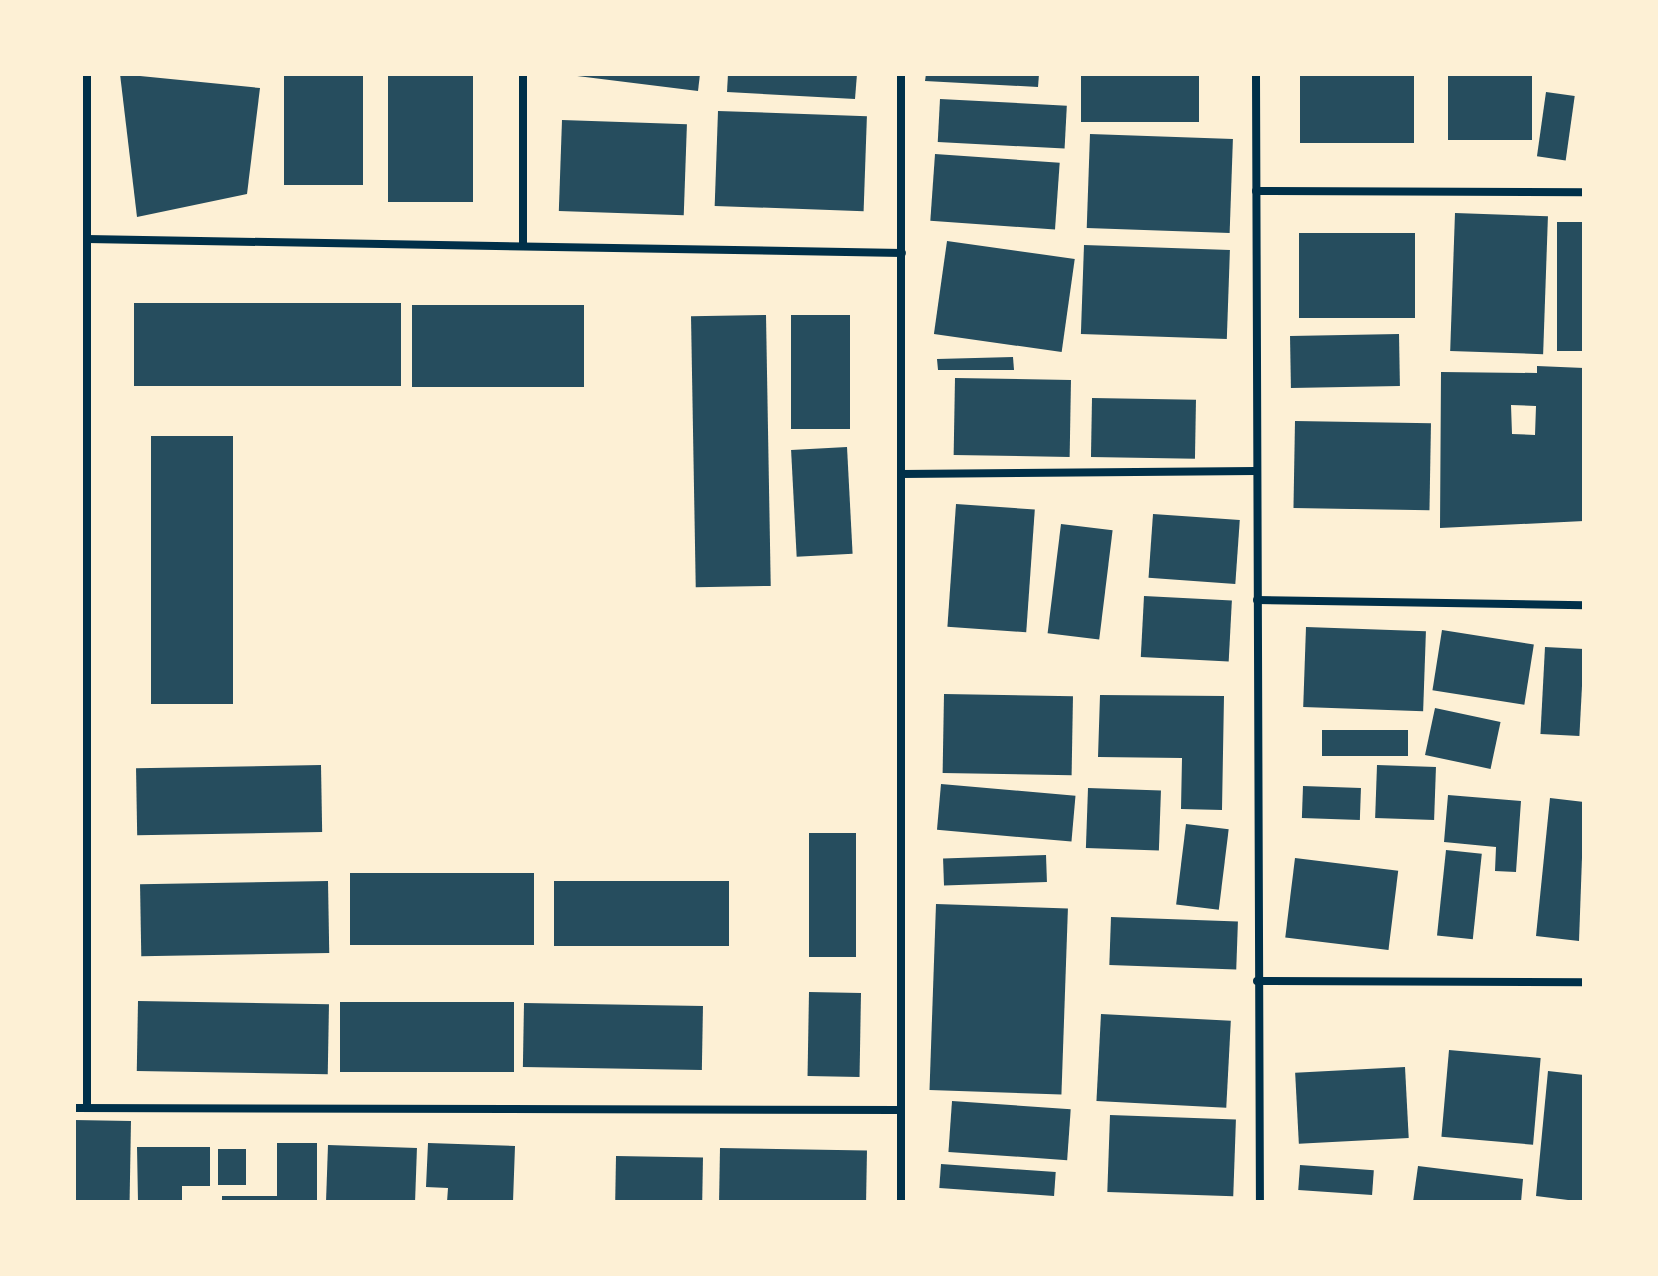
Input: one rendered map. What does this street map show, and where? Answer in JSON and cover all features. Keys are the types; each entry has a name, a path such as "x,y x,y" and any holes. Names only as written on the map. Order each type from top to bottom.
{"street":[{"path":"87,74 87,1108"},
{"path":"523,74 523,244"},
{"path":"901,74 901,1202"},
{"path":"1256,74 1260,1202"},
{"path":"1256,191 1584,192"},
{"path":"87,239 523,244 902,253"},
{"path":"901,474 1256,471"},
{"path":"1257,600 1584,605"},
{"path":"74,738 87,738"},
{"path":"1257,981 1584,982"},
{"path":"74,1108 901,1110"}],"building":[{"path":"120,74 260,88 247,194 137,217"},
{"path":"284,74 363,74 363,185 284,185"},
{"path":"388,74 473,74 473,202 388,202"},
{"path":"561,74 700,74 698,91"},
{"path":"728,74 857,74 855,99 727,92"},
{"path":"926,74 1039,74 1038,87 925,81"},
{"path":"1081,74 1199,74 1199,122 1081,122"},
{"path":"1300,74 1414,74 1414,143 1300,143"},
{"path":"1448,74 1532,74 1532,140 1448,140"},
{"path":"1546,92 1575,96 1566,160 1537,156"},
{"path":"940,99 1067,106 1065,149 938,142"},
{"path":"718,111 867,116 864,211 715,206"},
{"path":"562,120 687,124 684,215 559,211"},
{"path":"1090,134 1233,139 1230,233 1087,228"},
{"path":"935,154 1060,163 1055,230 930,221"},
{"path":"1455,213 1548,216 1543,354 1450,351"},
{"path":"1557,222 1584,222 1584,351 1557,351"},
{"path":"1299,233 1415,233 1415,318 1299,318"},
{"path":"947,241 1075,259 1062,352 934,334"},
{"path":"1084,245 1230,250 1227,339 1081,334"},
{"path":"134,303 401,303 401,386 134,386"},
{"path":"412,305 584,305 584,387 412,387"},
{"path":"766,315 771,586 696,587 691,316"},
{"path":"791,315 850,315 850,429 791,429"},
{"path":"1399,334 1400,386 1291,388 1290,336"},
{"path":"1013,357 1014,370 938,370 937,359"},
{"path":"1537,366 1584,368 1584,521 1440,528 1441,372 1537,373","holes":["1511,405 1536,406 1535,435 1512,434"]},
{"path":"955,378 1071,380 1070,457 954,455"},
{"path":"1092,398 1196,400 1195,459 1091,457"},
{"path":"1295,421 1431,423 1429,510 1293,508"},
{"path":"151,436 233,436 233,704 151,704"},
{"path":"847,447 853,554 797,557 791,450"},
{"path":"956,504 1035,510 1026,632 947,627"},
{"path":"1153,514 1240,520 1235,584 1149,578"},
{"path":"1061,524 1113,530 1099,640 1048,633"},
{"path":"1144,596 1232,601 1229,662 1141,657"},
{"path":"1306,627 1426,631 1423,711 1303,707"},
{"path":"1442,630 1534,645 1524,705 1432,690"},
{"path":"1545,647 1584,649 1579,736 1540,734"},
{"path":"944,694 1073,696 1072,775 943,773"},
{"path":"1100,695 1224,696 1222,810 1181,809 1182,758 1098,757"},
{"path":"1435,708 1501,722 1491,769 1425,755"},
{"path":"1322,730 1408,730 1408,756 1322,756"},
{"path":"321,765 322,832 137,835 136,768"},
{"path":"1377,765 1436,767 1434,820 1375,818"},
{"path":"941,784 1075,796 1071,842 937,830"},
{"path":"1303,786 1361,788 1360,820 1302,818"},
{"path":"1088,788 1161,791 1159,851 1086,848"},
{"path":"1448,795 1521,801 1516,872 1495,871 1496,847 1444,842"},
{"path":"1550,798 1584,802 1579,941 1536,936"},
{"path":"1186,824 1229,829 1219,910 1176,904"},
{"path":"809,833 856,833 856,957 809,957"},
{"path":"1446,850 1482,854 1473,939 1437,936"},
{"path":"1046,855 1047,882 944,886 943,859"},
{"path":"1295,858 1398,871 1388,950 1285,937"},
{"path":"350,873 534,873 534,945 350,945"},
{"path":"328,881 329,953 141,956 140,884"},
{"path":"554,881 729,881 729,946 554,946"},
{"path":"936,904 1068,909 1061,1094 930,1090"},
{"path":"1111,917 1238,921 1236,969 1109,965"},
{"path":"809,992 861,993 860,1077 808,1076"},
{"path":"138,1001 329,1004 328,1074 137,1071"},
{"path":"340,1002 514,1002 514,1072 340,1072"},
{"path":"524,1003 703,1006 702,1070 523,1067"},
{"path":"1101,1014 1231,1021 1226,1108 1096,1101"},
{"path":"1449,1050 1541,1058 1533,1145 1441,1137"},
{"path":"1405,1067 1409,1138 1299,1144 1295,1073"},
{"path":"1548,1071 1584,1075 1584,1202 1536,1196"},
{"path":"952,1101 1071,1109 1067,1160 948,1152"},
{"path":"1110,1115 1236,1119 1233,1196 1107,1192"},
{"path":"74,1120 131,1121 130,1202 74,1202"},
{"path":"277,1143 317,1143 317,1202 222,1202 222,1196 277,1196"},
{"path":"428,1143 515,1146 513,1202 447,1202 448,1188 426,1187"},
{"path":"328,1145 417,1148 415,1202 326,1202"},
{"path":"137,1147 210,1147 210,1186 182,1186 182,1202 138,1202"},
{"path":"720,1148 867,1151 866,1202 719,1202"},
{"path":"218,1149 246,1149 246,1185 218,1185"},
{"path":"616,1156 703,1158 702,1202 615,1202"},
{"path":"941,1164 1056,1172 1054,1196 939,1188"},
{"path":"1300,1165 1374,1170 1372,1195 1298,1190"},
{"path":"1418,1166 1523,1179 1521,1202 1413,1202"}]}
